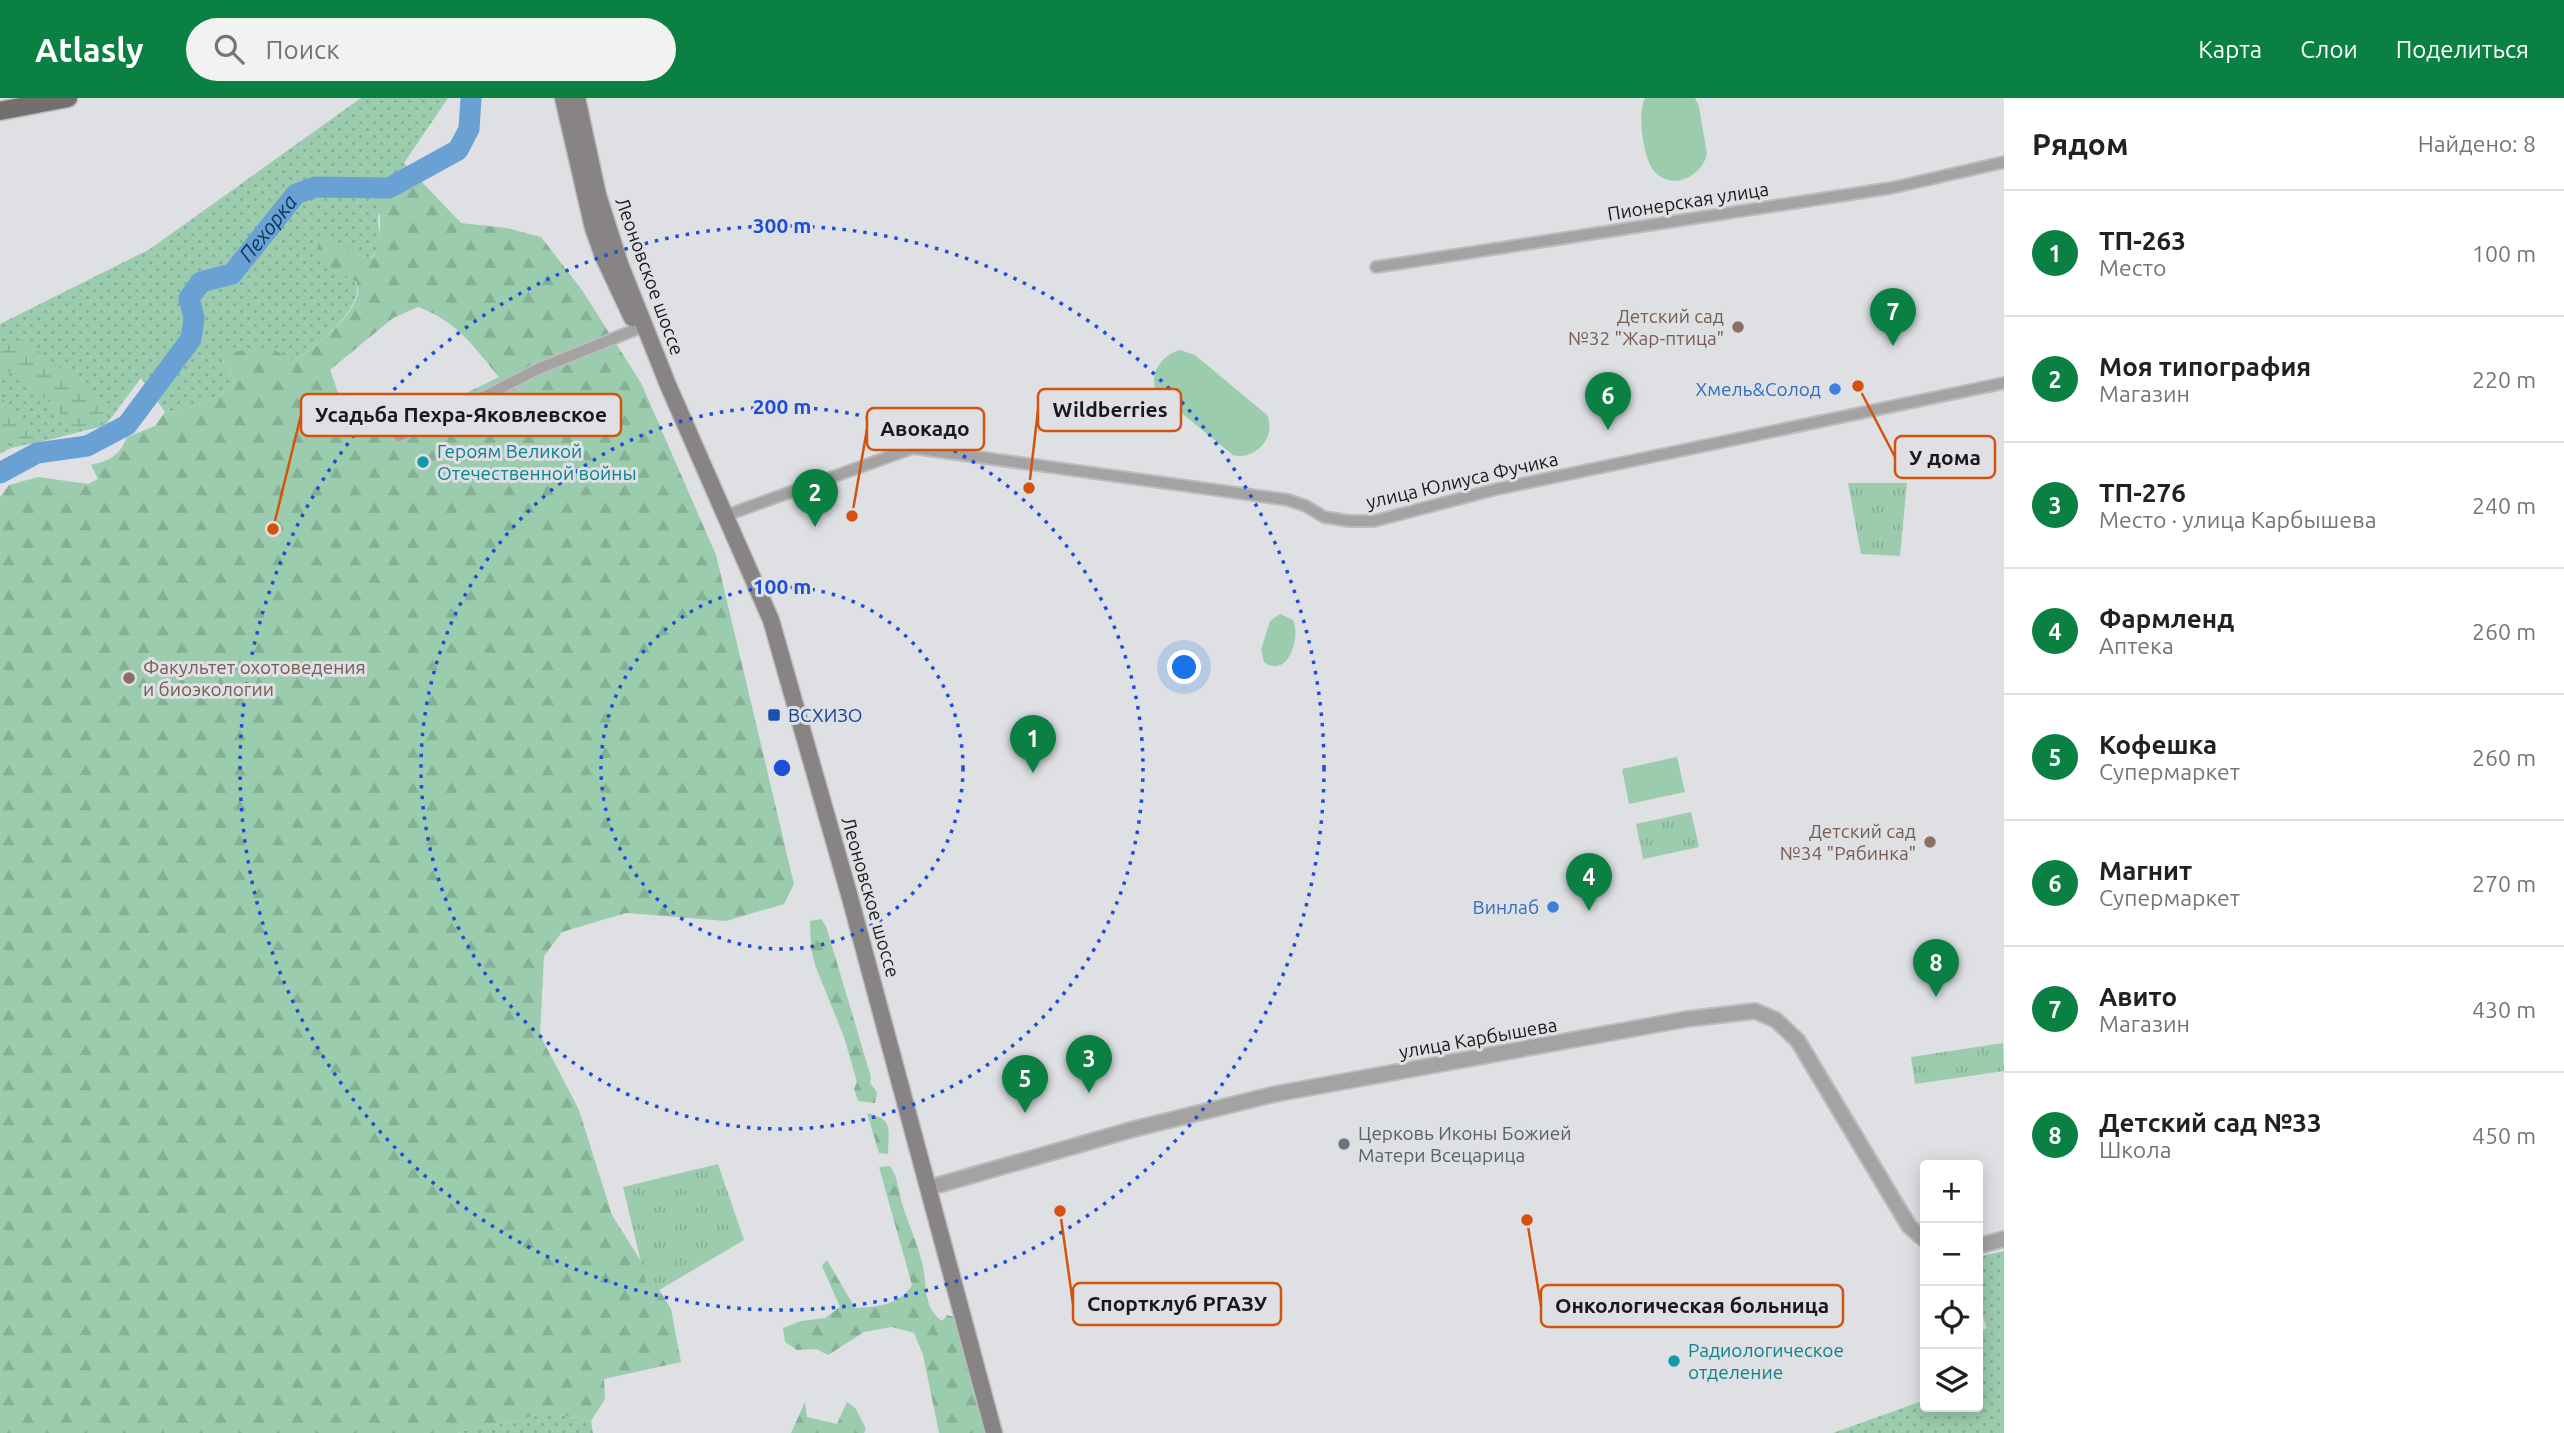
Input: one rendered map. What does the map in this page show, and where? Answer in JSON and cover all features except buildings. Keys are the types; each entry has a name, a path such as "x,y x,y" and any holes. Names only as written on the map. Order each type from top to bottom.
{"main road":[{"path":"0,111 68,98"},
{"name":"Леоновское шоссе","path":"563,98 593,228 603,256 637,329 668,385"},
{"name":"Леоновское шоссе","path":"577,98 598,195 620,264 668,385 727,514 771,620 849,894 994,1433"}],"street":[{"name":"Пионерская улица","path":"1376,267 1891,188 2004,162"},
{"path":"399,436 538,369 637,329"},
{"name":"улица Юлиуса Фучика","path":"727,514 913,448 1287,500 1306,506 1324,517 1374,521 1497,489 2004,383"},
{"name":"улица Карбышева","path":"929,1188 1134,1129 1275,1094 1687,1019 1755,1011 1776,1020 1798,1041 1909,1226 1920,1236"},
{"path":"1983,1245 2004,1239"}],"green space":[{"path":"361,98 448,98 404,163 400,188 378,216 380,246 371,258 358,255 320,235 354,276 357,293 345,316 324,339 292,362 274,349 223,361 235,381 221,394 184,409 165,412 141,378 105,426 15,447 0,454 0,324 150,249"},
{"path":"1645,98 1695,98 1707,154 1699,169 1686,178 1662,178 1651,166 1644,147 1641,125"},
{"path":"404,163 461,223 507,228 541,237 582,290 641,383 716,555 794,884 784,904 726,921 626,913 562,932 544,956 540,1035 579,1110 612,1215 671,1309 681,1362 604,1379 605,1399 591,1421 545,1412 514,1422 458,1433 0,1433 0,497 9,485 38,477 88,484 98,479 91,465 114,456 127,437 155,426 165,412 203,403 229,388 235,381 223,361 225,352 274,349 292,362 310,350 341,322 355,302 358,292 356,281 326,267 318,246 321,234 358,255 372,258 378,244 381,196 400,188","holes":["418,307 432,313 464,336 499,377 390,430 366,433 348,421 330,370 393,318"]},
{"path":"23,340 112,406 100,424 68,429 60,413 19,374 0,370 0,343"},
{"path":"1180,350 1195,355 1267,415 1269,431 1257,451 1241,456 1233,455 1157,393 1154,379 1158,367 1167,356"},
{"path":"0,397 43,436 2,446"},
{"path":"1848,483 1907,483 1900,556 1861,554"},
{"path":"1280,614 1293,620 1294,646 1286,661 1272,666 1264,662 1261,650 1270,621"},
{"path":"1677,757 1685,792 1629,804 1622,769"},
{"path":"1691,812 1699,847 1643,859 1636,824"},
{"path":"821,919 826,926 871,1077 870,1083 877,1092 875,1103 858,1101 854,1089 857,1082 844,1037 815,965 810,921"},
{"path":"2003,1043 2004,1071 1915,1084 1911,1057"},
{"path":"867,1113 886,1122 889,1132 888,1154 879,1153"},
{"path":"718,1164 744,1240 649,1296 623,1187"},
{"path":"890,1166 921,1258 929,1303 942,1321 947,1315 954,1317 986,1433 939,1433 923,1355 914,1333 892,1327 864,1332 828,1355 816,1349 797,1350 785,1342 783,1328 801,1321 825,1318 840,1307 822,1266 827,1260 855,1308 880,1306 894,1301 912,1285 879,1167"},
{"path":"2004,1251 2004,1433 1833,1433 1920,1402 1920,1412 1983,1412 1983,1330 1987,1328 1983,1317 1983,1256"},
{"path":"805,1402 807,1417 837,1424 847,1402 856,1409 866,1429 864,1433 791,1433"},
{"path":"545,1412 591,1421 593,1433 458,1433 514,1422"}],"waterway":[{"name":"Пехорка","path":"0,473 37,453 87,446 127,425 191,339 194,318 189,298 201,282 232,274 296,194 315,187 389,188 458,150 469,129 471,98"}],"place":[{"name":"Детский сад №32 \"Жар-птица\"","path":"1738,327"},
{"name":"Авито","path":"1893,346"},
{"name":"У дома","path":"1858,386"},
{"name":"Хмель&Солод","path":"1835,389"},
{"name":"Магнит","path":"1608,430"},
{"name":"Героям Великой Отечественной войны","path":"423,462"},
{"name":"Wildberries","path":"1029,488"},
{"name":"Авокадо","path":"852,516"},
{"name":"Моя типография","path":"815,527"},
{"name":"Усадьба Пехра-Яковлевское","path":"273,529"},
{"name":"Факультет охотоведения и биоэкологии","path":"129,678"},
{"name":"ВСХИЗО","path":"774,715"},
{"name":"ТП-263","path":"1033,773"},
{"name":"Детский сад №34 \"Рябинка\"","path":"1930,842"},
{"name":"Винлаб","path":"1553,907"},
{"name":"Фармленд","path":"1589,911"},
{"name":"Детский сад №33","path":"1936,997"},
{"name":"ТП-276","path":"1089,1093"},
{"name":"Кофешка","path":"1025,1113"},
{"name":"Церковь Иконы Божией Матери Всецарица","path":"1344,1144"},
{"name":"Спортклуб РГАЗУ","path":"1060,1211"},
{"name":"Онкологическая больница","path":"1527,1220"},
{"name":"Радиологическое отделение","path":"1674,1361"}]}
